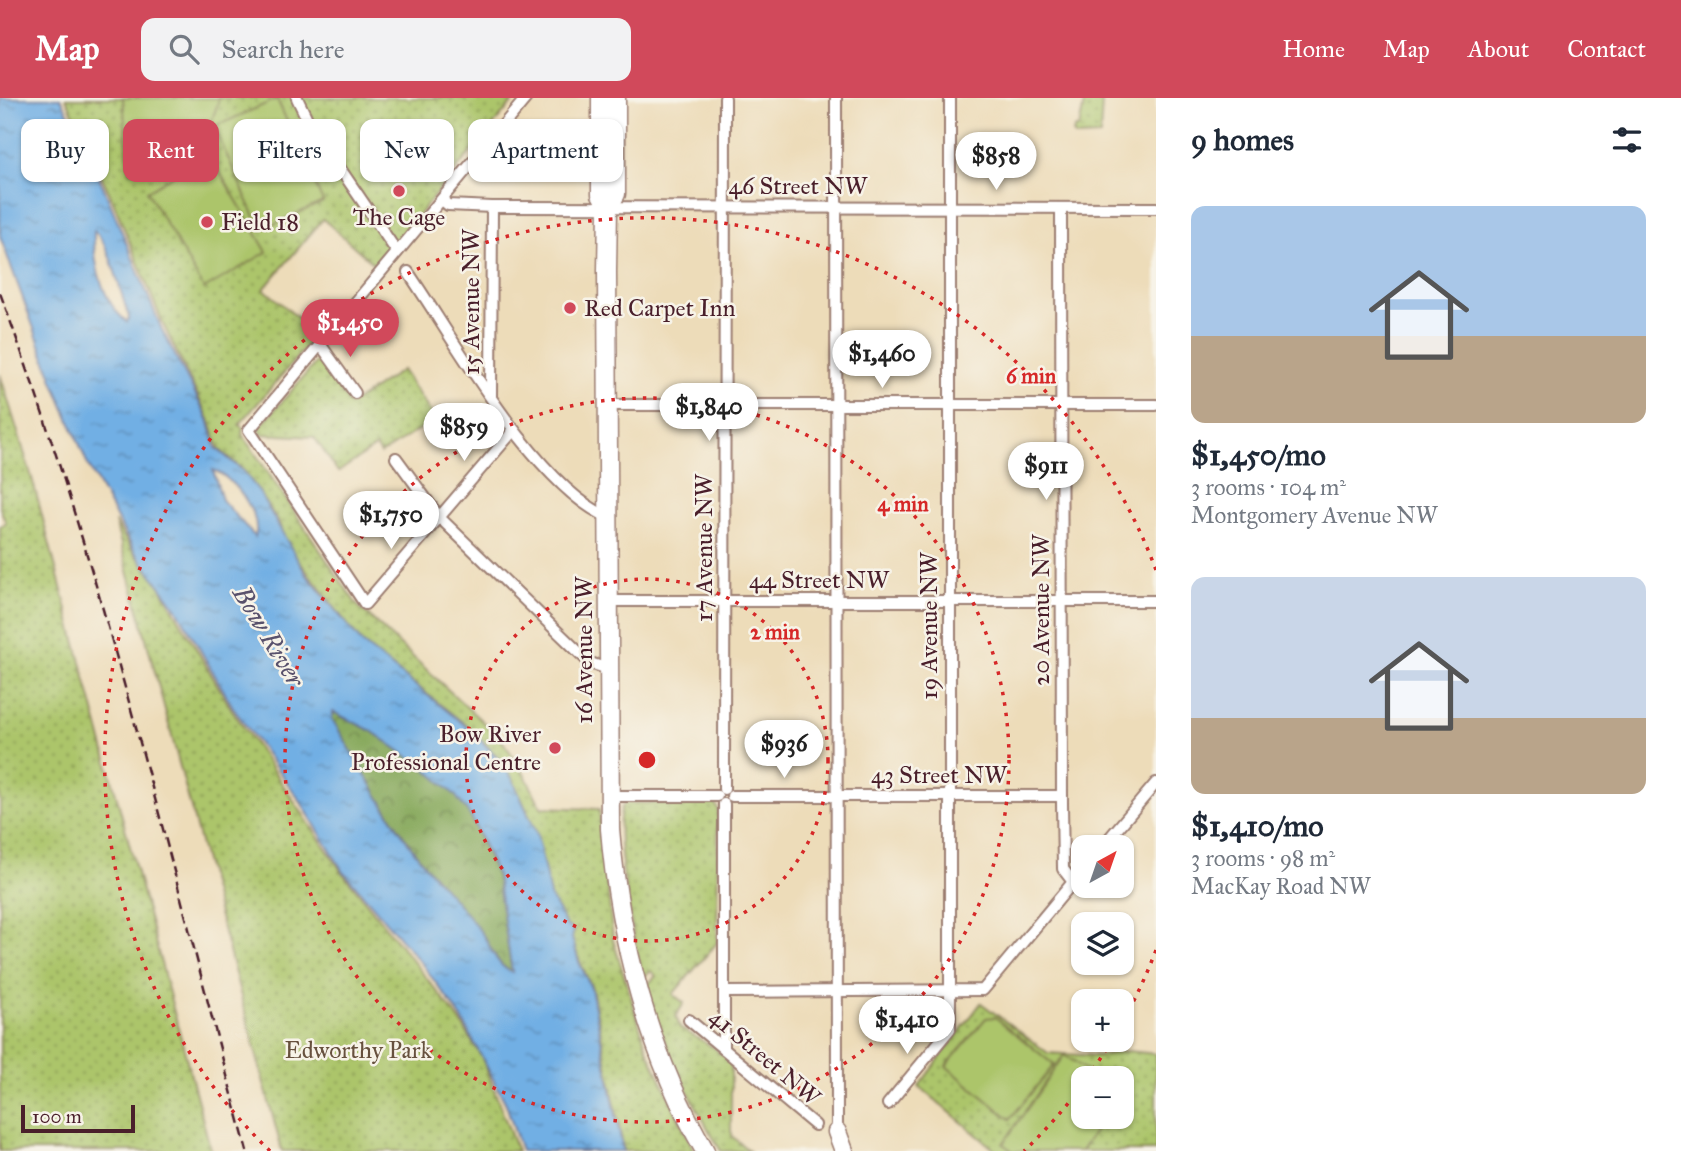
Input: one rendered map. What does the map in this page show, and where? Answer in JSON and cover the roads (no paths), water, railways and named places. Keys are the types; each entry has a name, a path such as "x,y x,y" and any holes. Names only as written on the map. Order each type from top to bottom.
{"highway":[{"name":"16 Avenue NW","path":"601,98 601,194 608,207 609,796 614,880 625,942 645,1011 682,1112 705,1151"},
{"name":"16 Avenue NW","path":"608,207 616,194 616,98"},
{"name":"16 Avenue NW","path":"673,1084 690,1105 715,1151"},
{"path":"837,1132 844,1151"}],"street":[{"path":"297,98 309,123 397,252"},
{"path":"514,430 365,604 249,429 526,98"},
{"name":"17 Avenue NW","path":"724,1049 725,98"},
{"path":"836,98 837,1151"},
{"name":"19 Avenue NW","path":"888,1104 950,1029 950,98"},
{"name":"46 Street NW","path":"442,200 448,205 492,207 1156,208"},
{"name":"15 Avenue NW","path":"491,397 492,207"},
{"name":"20 Avenue NW","path":"1061,208 1063,869 1071,879"},
{"path":"408,272 527,447 589,509 608,517"},
{"path":"320,344 355,393"},
{"path":"608,405 1156,405"},
{"path":"396,458 440,518 590,663 608,670"},
{"name":"44 Street NW","path":"608,601 1156,601"},
{"path":"1112,835 1156,783"},
{"name":"43 Street NW","path":"609,796 1062,796"},
{"path":"726,992 983,990 1071,884"},
{"name":"41 Street NW","path":"689,1020 815,1125"}],"water":[{"name":"Bow River","path":"0,98 61,98 71,119 21,119 21,182 101,182 162,330 208,419 216,448 243,471 258,490 306,574 362,643 470,729 500,760 512,778 537,834 550,896 566,925 573,930 572,938 579,962 591,988 623,1151 521,1151 506,1104 461,1017 422,964 343,871 299,799 234,709 177,609 135,552 88,465 54,383 0,236","holes":["94,231 100,237 110,258 129,317 127,322 111,304 101,281 95,255","213,470 229,480 244,498 254,518 255,537 222,500","333,712 370,730 426,769 455,795 471,817 497,876 512,972 498,961 483,935 411,847 332,719"]}],"railway":[{"path":"0,293 72,504 104,611 247,1151"}],"place":[{"name":"The Cage","path":"399,191"},
{"name":"Field 18","path":"207,222"},
{"name":"Red Carpet Inn","path":"570,308"},
{"name":"Bow River Professional Centre","path":"555,748"}],"park label":[{"name":"Edworthy Park","path":"358,1050"}]}
